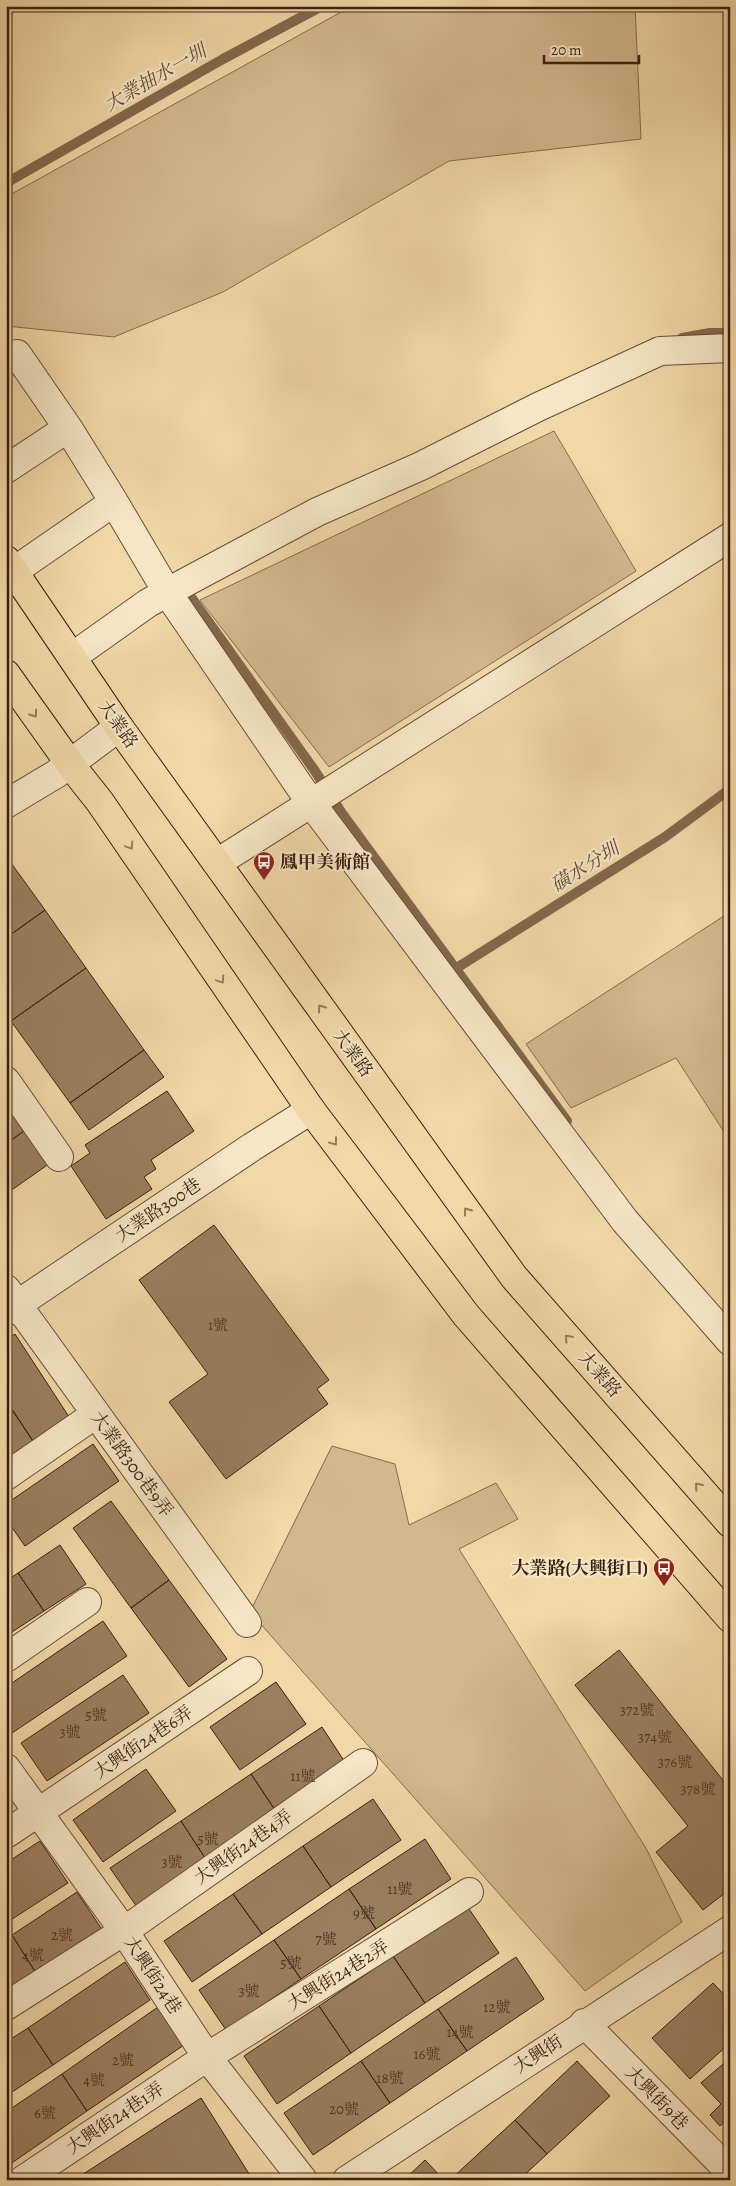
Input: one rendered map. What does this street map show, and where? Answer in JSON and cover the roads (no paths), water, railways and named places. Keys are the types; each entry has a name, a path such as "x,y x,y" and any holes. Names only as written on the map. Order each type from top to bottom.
{"main road":[{"name":"大業路","path":"10,566 119,728 514,1277 730,1523"},
{"path":"6,674 70,764 100,802 311,1110 466,1315 730,1618"}],"street":[{"path":"72,657 167,592 317,512 421,466 538,407 660,351 730,348"},
{"path":"17,354 68,428 167,592 311,803 625,1221 730,1341"},
{"path":"6,469 68,428"},
{"path":"10,566 114,502"},
{"path":"217,863 730,537"},
{"path":"6,804 70,764 119,728"},
{"path":"6,1081 59,1157"},
{"name":"大業路300巷","path":"10,1302 311,1110"},
{"name":"大業路300巷9弄","path":"10,1302 96,1414 247,1623"},
{"path":"6,1476 96,1414"},
{"path":"6,1658 87,1602"},
{"name":"大興街24巷6弄","path":"6,1834 248,1671"},
{"name":"大興街24巷4弄","path":"6,2006 124,1931 363,1763"},
{"name":"大興街24巷","path":"6,1768 124,1931 207,2057 303,2180"},
{"name":"大興街24巷2弄","path":"207,2057 468,1892"},
{"name":"大興街","path":"347,2180 584,2023 730,1930"},
{"name":"大興街9巷","path":"584,2023 730,2172"},
{"name":"大興街24巷1弄","path":"23,2180 207,2057"}],"waterway":[{"name":"大業抽水一圳","path":"6,183 223,59 322,6"},
{"path":"682,338 710,333 730,333"},
{"path":"183,586 315,771 341,812 567,1121"},
{"name":"磺水分圳","path":"455,969 665,837 730,789"}],"place":[{"name":"鳳甲美術館","path":"264,881"},
{"name":"大業路(大興街口)","path":"664,1587"}]}
